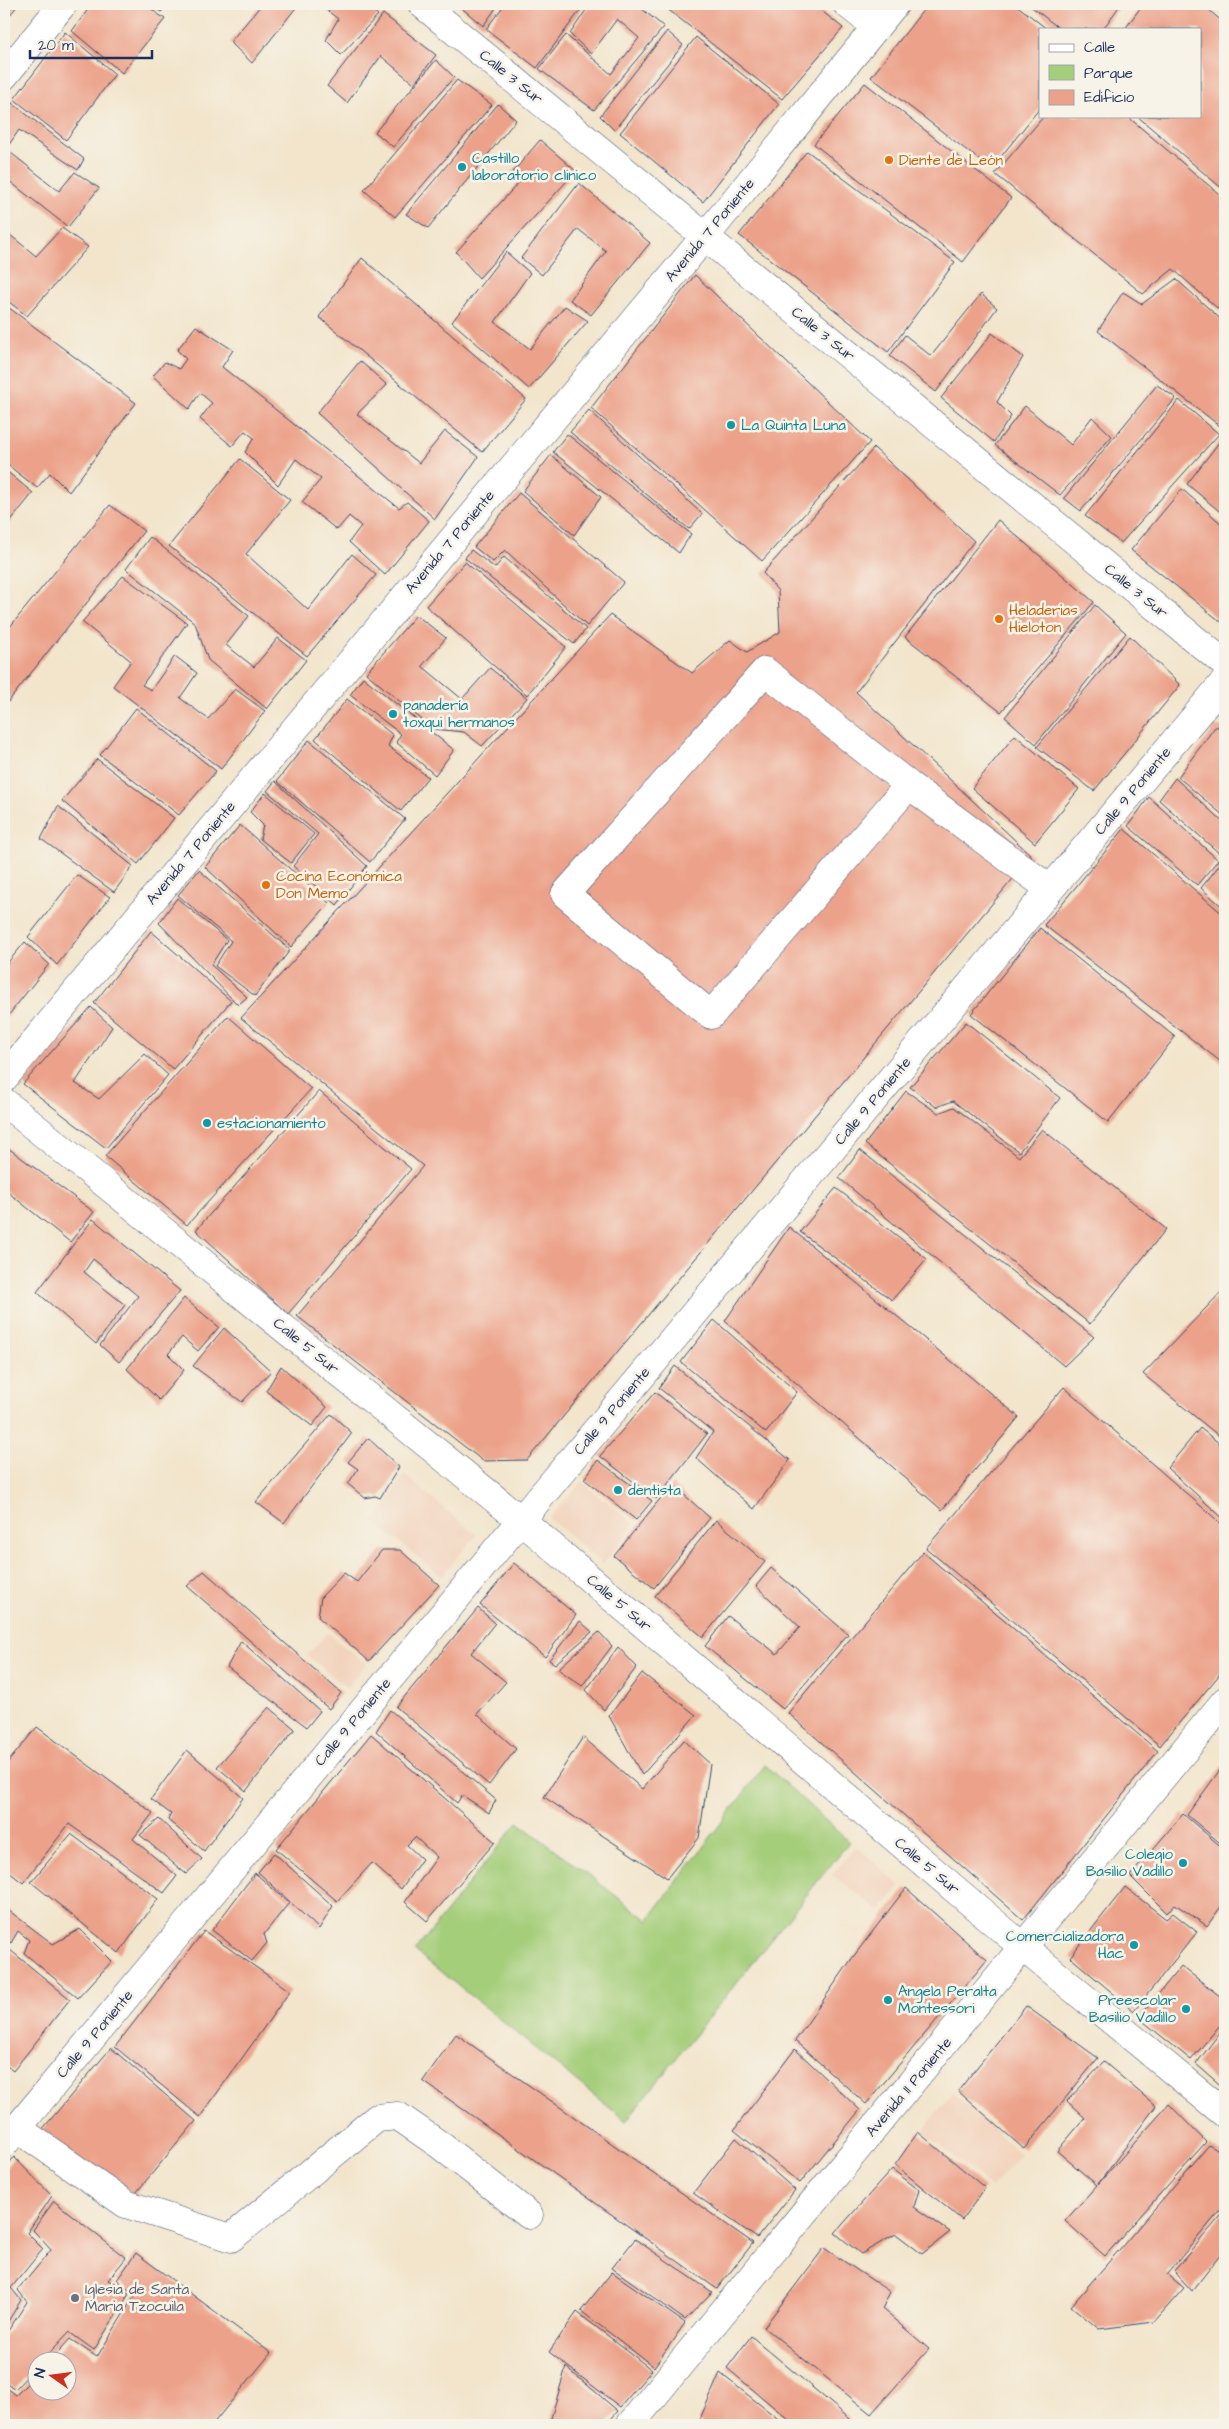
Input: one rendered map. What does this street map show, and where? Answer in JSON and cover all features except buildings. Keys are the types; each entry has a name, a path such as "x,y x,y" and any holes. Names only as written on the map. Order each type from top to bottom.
{"street":[{"path":"4,76 63,4"},
{"name":"Calle 3 Sur","path":"422,4 1225,664"},
{"path":"847,4 876,27"},
{"name":"Avenida 7 Poniente","path":"4,1078 705,237 895,4"},
{"path":"910,785 711,1015 565,894 765,671 910,785 1050,889"},
{"name":"Calle 9 Poniente","path":"11,2136 521,1520 1225,681"},
{"name":"Calle 5 Sur","path":"4,1102 521,1520 1024,1948 1225,2114"},
{"name":"Avenida 11 Poniente","path":"630,2425 1024,1948 1225,1701"},
{"path":"11,2136 126,2204 231,2238 377,2118 398,2116 440,2145 529,2215"}],"shaded area":[{"path":"404,1475 476,1535 442,1576 374,1522"},
{"path":"582,1482 634,1524 603,1564 549,1518"},
{"path":"327,1633 366,1664 347,1688 307,1655"},
{"path":"856,1846 900,1886 880,1911 832,1875"},
{"path":"953,2092 1020,2154 992,2188 923,2131"}],"green space":[{"path":"765,1765 849,1842 626,2121 415,1951 518,1822 648,1920"}],"place":[{"name":"Diente de León","path":"889,160"},
{"name":"Castillo laboratorio clinico","path":"462,167"},
{"name":"La Quinta Luna","path":"731,425"},
{"name":"Heladerias Hieloton","path":"999,619"},
{"name":"panadería toxqui hermanos","path":"393,714"},
{"name":"Cocina Económica Don Memo","path":"266,885"},
{"name":"estacionamiento","path":"207,1123"},
{"name":"dentista","path":"618,1490"},
{"name":"Colegio Basilio Vadillo","path":"1183,1863"},
{"name":"Comercializadora Hac","path":"1134,1945"},
{"name":"Angela Peralta Montessori","path":"888,2000"},
{"name":"Preescolar Basilio Vadillo","path":"1186,2009"},
{"name":"Iglesia de Santa Maria Tzocuila","path":"75,2298"}]}
